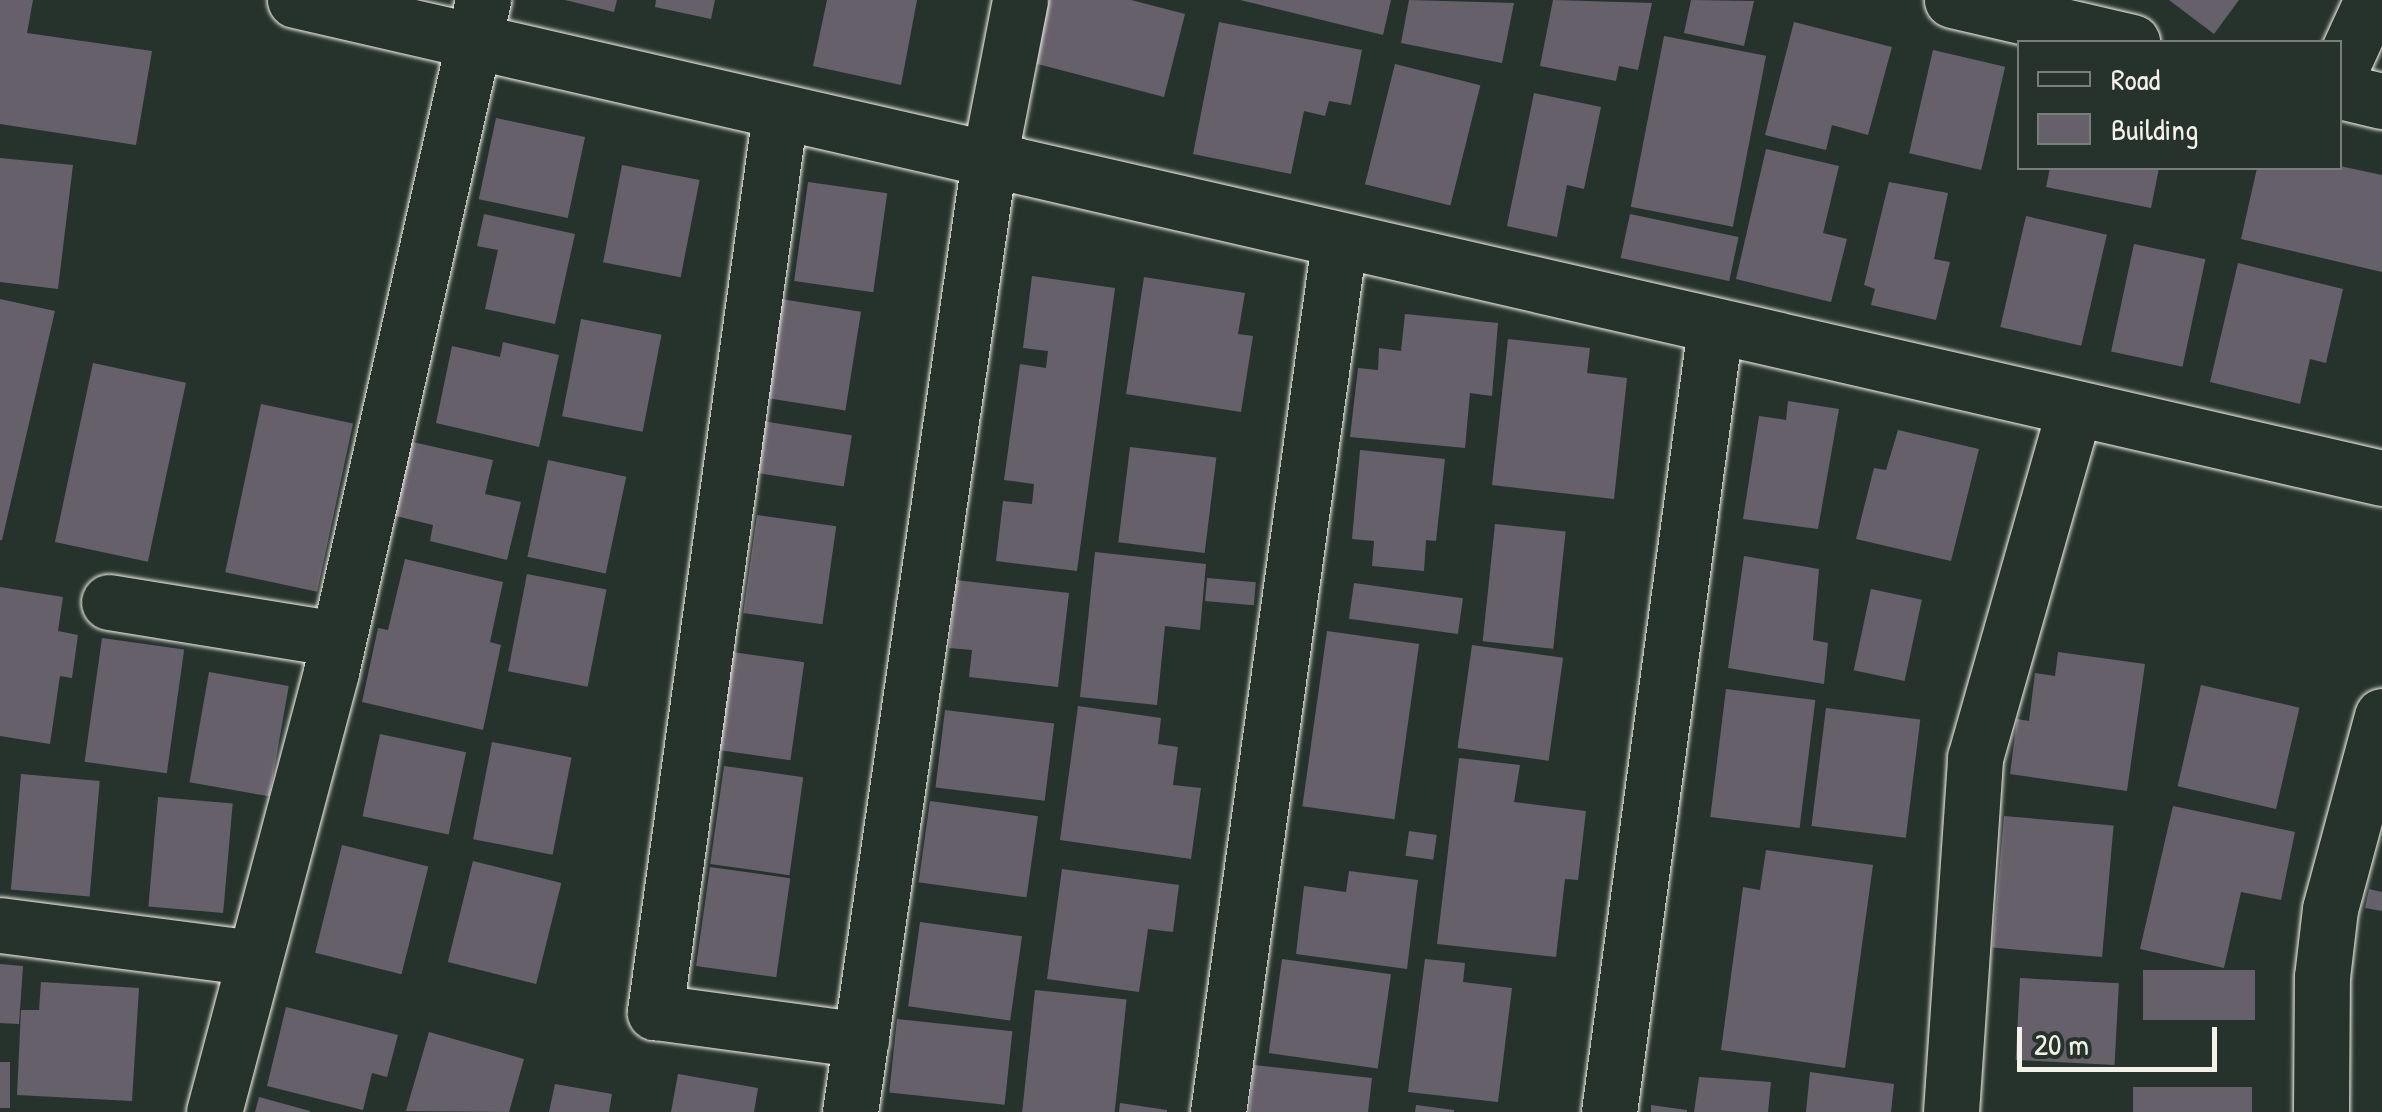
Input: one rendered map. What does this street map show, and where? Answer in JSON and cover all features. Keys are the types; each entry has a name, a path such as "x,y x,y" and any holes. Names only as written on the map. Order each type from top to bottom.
{"street":[{"path":"295,0 478,21 780,112 2382,478"},
{"path":"850,1112 990,160 1020,0"},
{"path":"1952,0 2123,40"},
{"path":"2342,66 2372,0"},
{"path":"214,1112 337,640 478,21"},
{"path":"2342,92 2382,101"},
{"path":"780,112 655,1012 861,1040"},
{"path":"1218,1112 1340,242"},
{"path":"1609,1112 1715,328"},
{"path":"1951,1112 1975,758 2074,410"},
{"path":"109,602 337,640"},
{"path":"2321,1112 2322,977 2330,909 2382,716"},
{"path":"0,926 254,958"}],"building":[{"path":"0,0 33,0 27,33 152,51 136,145 0,124"},
{"path":"565,0 617,0 614,12"},
{"path":"656,0 715,0 711,19 655,7"},
{"path":"827,0 917,0 901,85 813,66"},
{"path":"1046,0 1131,0 1185,14 1164,97 1030,62"},
{"path":"1240,0 1391,0 1383,35"},
{"path":"1409,0 1514,3 1502,63 1401,43"},
{"path":"1553,0 1652,3 1638,70 1619,66 1616,81 1540,66"},
{"path":"1691,0 1754,1 1744,46 1684,33"},
{"path":"2169,0 2239,0 2214,34"},
{"path":"1219,22 1362,50 1351,105 1329,101 1325,116 1304,111 1291,174 1193,154"},
{"path":"1794,22 1892,47 1868,135 1832,125 1826,150 1765,135"},
{"path":"1664,36 1766,56 1733,227 1631,207"},
{"path":"1933,50 2005,67 1981,170 1909,153"},
{"path":"1395,64 1480,85 1450,206 1365,184"},
{"path":"1534,93 1601,107 1584,189 1567,185 1557,237 1507,226"},
{"path":"496,118 585,137 568,218 479,199"},
{"path":"1766,149 1839,166 1823,233 1847,239 1831,302 1736,279"},
{"path":"0,158 73,165 58,289 0,282"},
{"path":"622,165 700,180 681,277 603,262"},
{"path":"2342,166 2382,175 2382,272 2241,239 2257,170 2342,170"},
{"path":"2050,170 2159,170 2151,208 2046,187"},
{"path":"808,182 887,193 873,292 794,281"},
{"path":"1889,182 1948,193 1934,259 1950,262 1936,320 1871,305 1875,289 1864,285"},
{"path":"484,214 575,234 555,324 485,309 498,250 477,246"},
{"path":"1630,214 1739,237 1729,281 1621,258"},
{"path":"2026,216 2107,235 2081,346 2000,327"},
{"path":"2134,244 2205,259 2183,367 2111,352"},
{"path":"2238,263 2343,289 2326,363 2310,359 2300,404 2210,382"},
{"path":"1032,276 1115,288 1077,571 996,561 1003,501 1032,504 1034,484 1004,480 1020,364 1046,368 1048,351 1023,348"},
{"path":"1144,277 1245,293 1238,334 1253,336 1241,412 1126,394"},
{"path":"0,299 55,311 2,540 0,540"},
{"path":"781,299 861,312 845,410 765,398"},
{"path":"1405,314 1498,323 1492,396 1470,393 1465,448 1350,437 1358,368 1378,370 1379,348 1401,351"},
{"path":"581,319 661,335 643,432 562,416"},
{"path":"1508,339 1590,348 1587,373 1627,378 1614,499 1492,485"},
{"path":"503,342 559,355 539,447 436,423 452,346 500,357"},
{"path":"93,363 186,383 148,562 55,542"},
{"path":"1788,401 1839,409 1818,529 1743,519 1759,416 1786,420"},
{"path":"261,404 353,424 317,592 225,572"},
{"path":"762,421 852,435 844,487 754,472"},
{"path":"1898,430 1979,449 1951,561 1856,539 1874,468 1886,470"},
{"path":"408,441 493,460 485,494 521,502 507,560 430,541 433,525 392,515"},
{"path":"1130,447 1216,458 1205,553 1118,542"},
{"path":"1360,450 1445,459 1436,541 1426,540 1424,571 1372,566 1374,541 1352,539"},
{"path":"548,460 626,477 606,573 527,557"},
{"path":"757,515 836,526 822,624 743,613"},
{"path":"1495,524 1566,531 1553,649 1483,641"},
{"path":"1095,552 1206,564 1200,630 1165,626 1157,705 1080,697"},
{"path":"1744,556 1819,569 1813,640 1828,643 1824,684 1728,668"},
{"path":"405,559 503,582 490,642 501,645 483,730 362,702 378,628 388,630"},
{"path":"527,574 607,589 588,687 508,671"},
{"path":"1207,578 1256,582 1254,605 1205,601"},
{"path":"956,580 1069,593 1058,687 969,677 972,650 949,648"},
{"path":"1354,583 1463,598 1458,634 1349,619"},
{"path":"0,587 63,597 58,631 78,635 72,678 60,676 50,744 0,736"},
{"path":"1871,589 1922,600 1905,681 1854,670"},
{"path":"1327,631 1419,644 1394,819 1302,806"},
{"path":"102,638 184,650 167,773 85,762"},
{"path":"1472,645 1563,658 1549,761 1458,748"},
{"path":"725,651 804,662 790,760 711,749"},
{"path":"2058,652 2145,664 2127,791 2010,774 2017,719 2029,721 2035,673 2055,676"},
{"path":"209,672 289,686 269,796 190,782"},
{"path":"2201,685 2299,708 2276,809 2178,786"},
{"path":"1726,689 1815,700 1800,828 1710,817"},
{"path":"1078,706 1161,718 1158,744 1178,747 1173,785 1201,788 1191,859 1060,840"},
{"path":"1826,708 1920,720 1906,838 1811,826"},
{"path":"945,710 1054,723 1045,801 935,787"},
{"path":"380,734 466,752 449,834 363,816"},
{"path":"492,742 572,757 553,855 473,839"},
{"path":"1459,758 1520,765 1514,802 1586,811 1578,880 1565,879 1556,957 1437,944"},
{"path":"724,766 803,777 789,875 710,864"},
{"path":"21,774 100,781 90,896 11,890"},
{"path":"158,797 233,804 223,913 148,907"},
{"path":"930,801 1038,816 1027,897 919,882"},
{"path":"2173,806 2295,832 2281,900 2241,892 2224,968 2140,949"},
{"path":"2004,816 2114,826 2102,957 1992,947"},
{"path":"1409,831 1437,835 1433,860 1406,856"},
{"path":"342,845 428,867 402,974 315,953"},
{"path":"1766,850 1873,865 1845,1068 1721,1050 1743,887 1760,890"},
{"path":"473,861 561,883 536,984 448,962"},
{"path":"710,867 790,878 776,977 696,966"},
{"path":"1062,869 1179,885 1173,932 1148,929 1139,992 1047,979"},
{"path":"1349,871 1418,880 1407,969 1296,954 1304,886 1346,892"},
{"path":"2369,889 2382,892 2382,911 2365,908"},
{"path":"920,922 1022,936 1010,1021 908,1006"},
{"path":"1282,959 1391,974 1378,1068 1269,1053"},
{"path":"1425,959 1465,963 1463,982 1512,988 1498,1102 1408,1092"},
{"path":"0,964 23,966 19,1024 0,1023"},
{"path":"2143,970 2255,970 2255,1020 2143,1020"},
{"path":"2020,978 2119,983 2115,1065 2016,1060"},
{"path":"41,982 139,988 132,1101 17,1095 21,1010 39,1010"},
{"path":"1035,990 1126,1000 1115,1112 1022,1112"},
{"path":"286,1007 398,1035 387,1077 372,1073 363,1110 267,1086"},
{"path":"897,1019 1012,1031 1005,1105 889,1093"},
{"path":"429,1032 524,1059 509,1112 406,1111"},
{"path":"0,1062 10,1062 10,1108 0,1108"},
{"path":"1254,1065 1372,1078 1368,1112 1249,1112"},
{"path":"1810,1072 1894,1084 1891,1112 1806,1112"},
{"path":"678,1074 758,1088 754,1112 671,1112"},
{"path":"1699,1077 1771,1082 1768,1112 1694,1112"},
{"path":"555,1084 612,1094 609,1112 549,1112"},
{"path":"2133,1087 2252,1087 2252,1112 2133,1112"},
{"path":"259,1097 310,1111 310,1112 255,1112"},
{"path":"1120,1103 1167,1110 1167,1112 1119,1112"},
{"path":"1416,1105 1454,1110 1454,1112 1415,1112"},
{"path":"1651,1105 1687,1110 1687,1112 1651,1112"}]}
